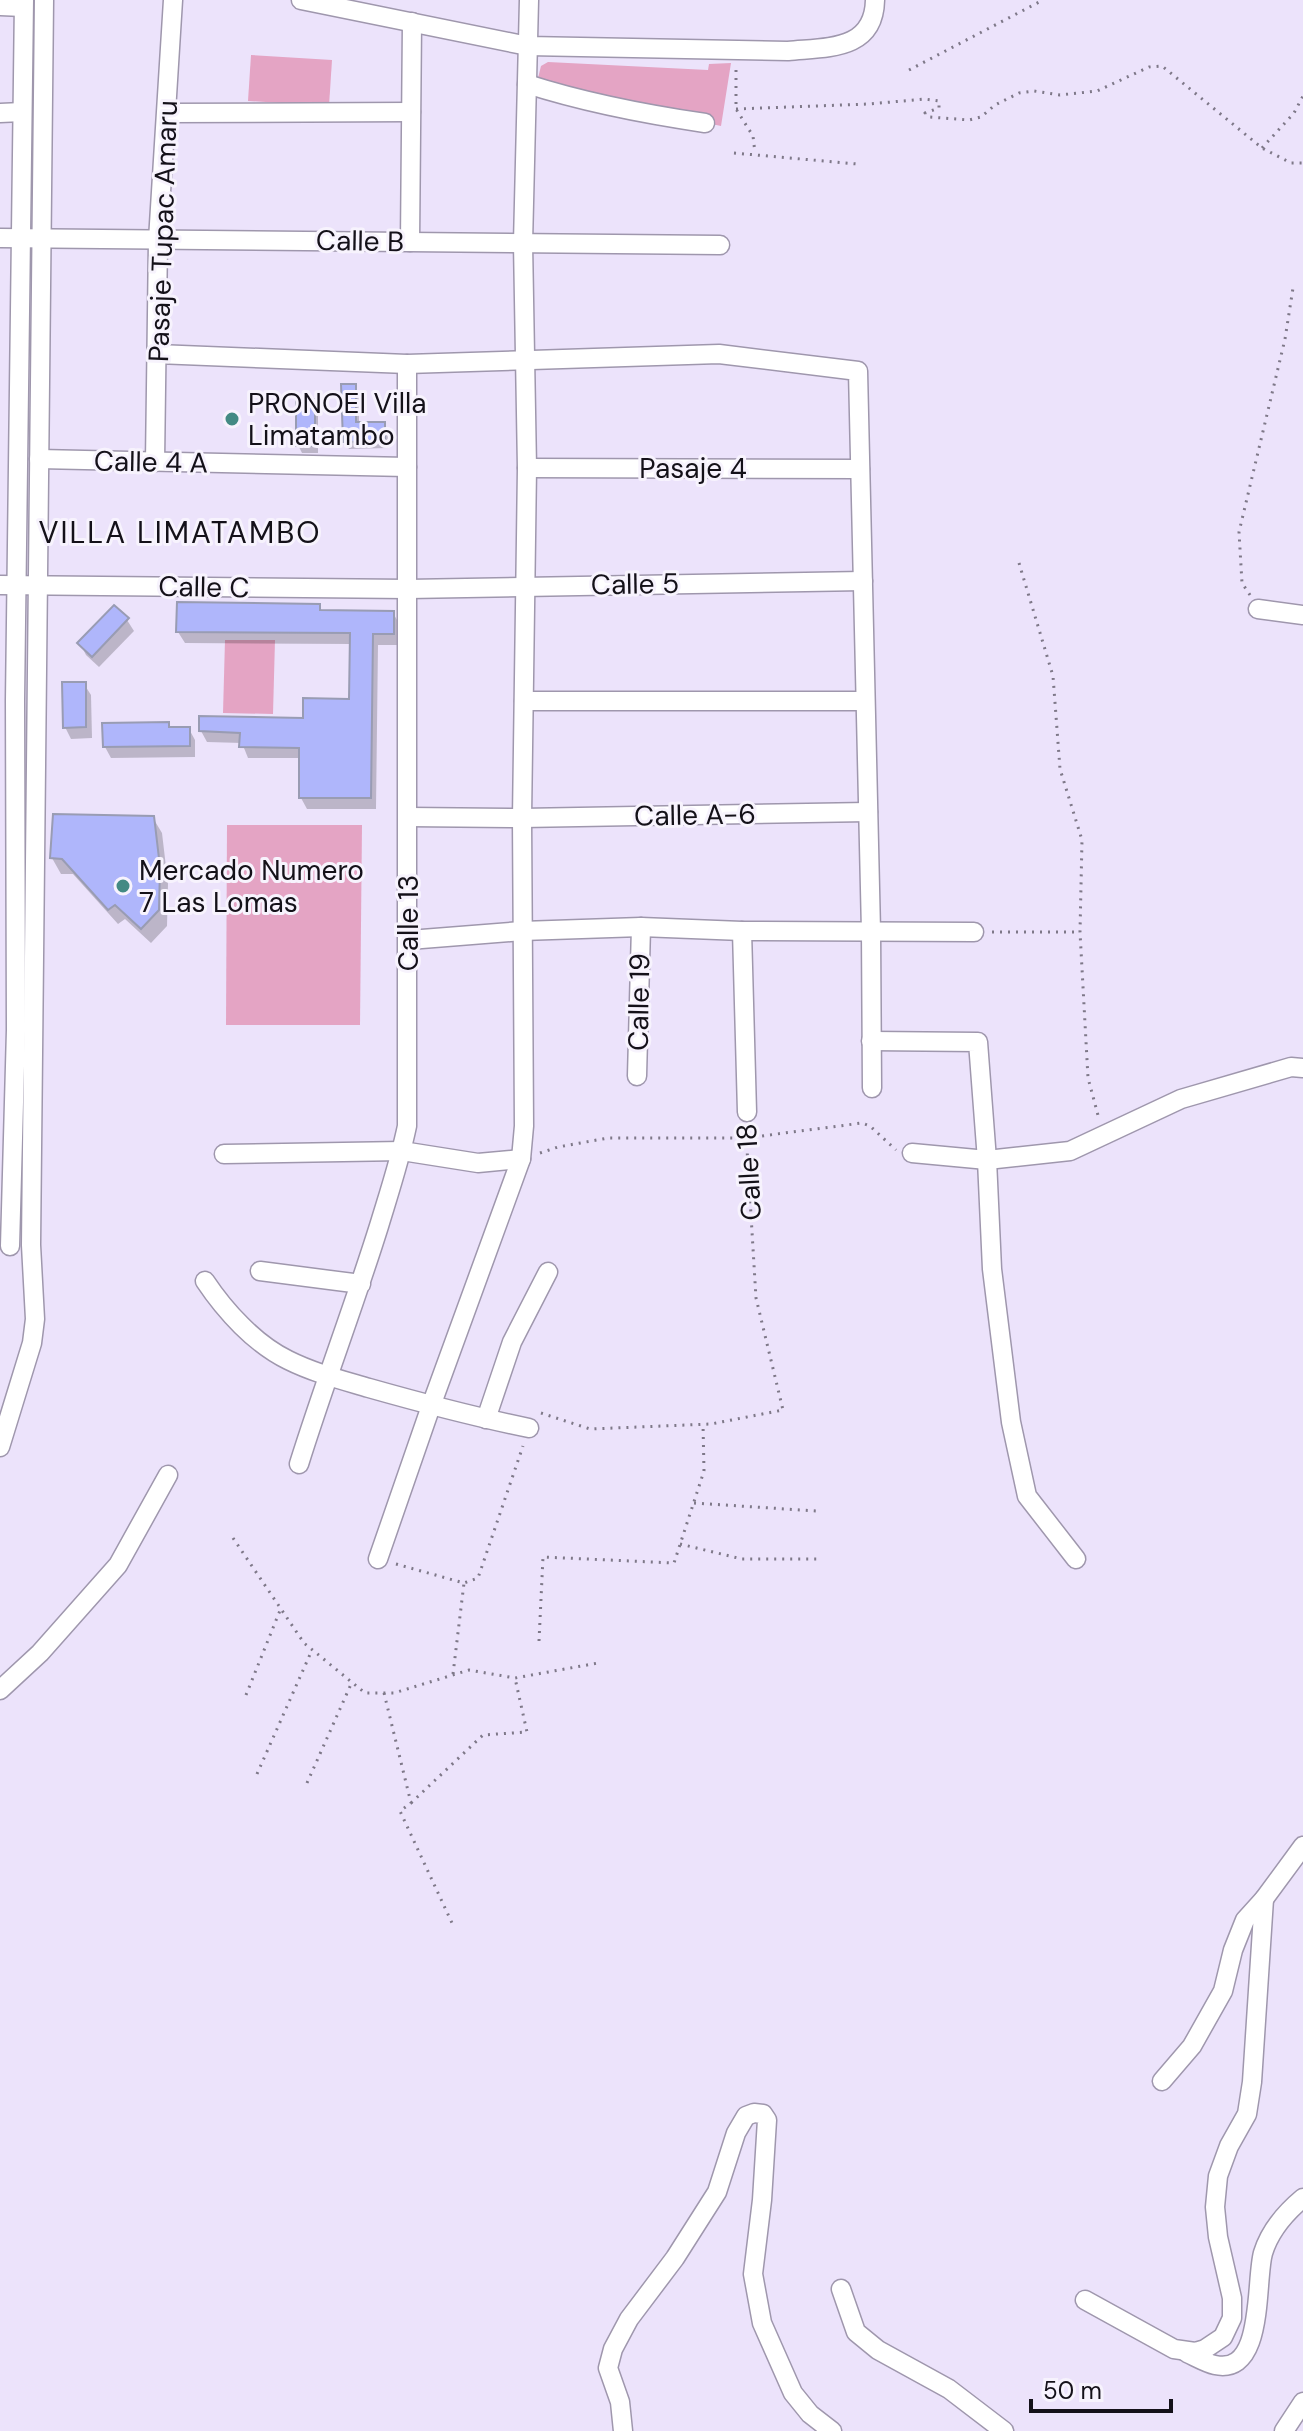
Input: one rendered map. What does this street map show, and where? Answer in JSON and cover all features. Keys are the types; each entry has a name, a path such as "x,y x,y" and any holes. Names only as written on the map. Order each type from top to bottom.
{"street":[{"path":"0,1447 32,1343 35,1319 31,1245 44,0"},
{"name":"Pasaje Tupac Amaru","path":"155,462 158,240 173,0"},
{"path":"301,0 528,46 788,51 823,48 851,41 867,32 874,16 875,0"},
{"path":"378,1559 521,1159 524,1126 522,818 527,468 523,243 529,0"},
{"path":"0,6 24,3 19,461 8,585 5,1246 31,1245"},
{"path":"410,242 412,22"},
{"path":"527,84 577,100 705,123"},
{"path":"0,113 22,112"},
{"path":"167,113 411,112"},
{"name":"Calle B","path":"0,238 720,245"},
{"path":"0,350 20,350"},
{"path":"157,354 407,364 719,354 858,371 872,1088"},
{"name":"Calle 13","path":"299,1464 327,1375 361,1284 407,1126 407,364"},
{"name":"Calle 4 A","path":"39,459 407,467"},
{"path":"0,460 19,461"},
{"name":"Pasaje 4","path":"527,468 860,469"},
{"name":"Calle 5","path":"408,589 863,581"},
{"name":"Calle C","path":"8,585 408,589"},
{"path":"1258,609 1303,615"},
{"path":"524,701 865,701"},
{"name":"Calle A-6","path":"408,817 868,812"},
{"path":"409,940 522,931 641,927 742,931 974,932"},
{"name":"Calle 19","path":"637,1076 641,927"},
{"name":"Calle 18","path":"742,931 747,1112"},
{"path":"871,1041 978,1042 992,1269 1011,1422 1027,1496 1076,1559"},
{"path":"912,1153 987,1160 1070,1151 1181,1099 1291,1067 1303,1068"},
{"path":"224,1154 402,1151 478,1163 521,1159"},
{"path":"260,1271 361,1284"},
{"path":"486,1419 512,1342 548,1272"},
{"path":"205,1281 231,1315 262,1343 287,1360 431,1406 529,1428"},
{"path":"0,1690 40,1653 118,1565 168,1475"},
{"path":"1162,2081 1192,2046 1223,1991 1233,1950 1245,1920 1303,1846"},
{"path":"1184,2352 1195,2352 1215,2344 1223,2337 1232,2318 1232,2298 1218,2237 1215,2207 1223,2161 1247,2114 1252,2082 1264,1899"},
{"path":"623,2431 620,2402 608,2368 613,2349 629,2319 675,2258 717,2192 736,2133 746,2116 754,2113 763,2114 767,2120 753,2274 762,2323 793,2393 810,2414 832,2431"},
{"path":"1085,2300 1174,2349 1217,2366 1235,2361 1248,2350 1254,2334 1258,2284 1267,2243 1279,2221 1303,2198"},
{"path":"841,2289 856,2332 878,2350 949,2389 1004,2431"},
{"path":"1284,2431 1303,2402"}],"path":[{"path":"909,70 1043,0"},
{"path":"736,50 736,109 753,136 755,154"},
{"path":"736,109 925,99 939,101 939,108 925,113 930,117 969,120 981,117 995,105 1019,93 1034,91 1060,95 1097,91 1149,67 1162,66 1262,148 1291,163 1303,163"},
{"path":"1262,148 1294,113 1303,96"},
{"path":"734,153 857,164"},
{"path":"1258,609 1242,583 1239,532 1285,339 1293,288"},
{"path":"1019,563 1053,676 1060,769 1082,840 1080,932 1088,1078 1103,1134"},
{"path":"974,932 1080,932"},
{"name":"Calle 18","path":"703,1424 783,1410 756,1298 747,1112"},
{"path":"521,1159 558,1147 608,1138 746,1138 862,1123 870,1126 898,1152 912,1153"},
{"path":"378,1559 464,1583 478,1578 535,1411 590,1429 703,1424 704,1471 674,1563 543,1557 539,1641"},
{"path":"694,1503 816,1511"},
{"path":"233,1538 304,1643 365,1693 394,1693 469,1670 515,1678 598,1663"},
{"path":"680,1544 742,1559 817,1559"},
{"path":"453,1675 464,1583"},
{"path":"246,1695 281,1608"},
{"path":"257,1774 312,1650"},
{"path":"452,1923 400,1811 483,1735 527,1732 515,1678"},
{"path":"307,1783 352,1682"},
{"path":"384,1693 411,1803"}],"shaded area":[{"path":"251,55 332,60 329,106 248,101"},
{"path":"548,62 708,70 709,64 731,63 721,126 548,89 538,78 541,66"},
{"path":"225,640 275,640 273,714 223,713"},
{"path":"227,825 362,825 360,1025 226,1025"}],"building":[{"path":"341,384 356,384 356,422 385,422 385,441 343,442"},
{"path":"296,399 315,399 315,446 296,446"},
{"path":"177,602 320,604 320,610 394,611 394,634 373,634 371,798 299,798 299,748 239,747 240,733 199,731 199,716 303,718 303,698 349,699 350,633 176,632"},
{"path":"114,605 129,618 92,657 77,643"},
{"path":"62,682 86,682 86,727 63,728"},
{"path":"169,722 169,727 190,727 190,746 103,747 102,723"},
{"name":"Mercado Numero 7 Las Lomas","path":"53,814 154,816 160,867 159,910 141,929 115,905 108,910 62,859 50,858"}],"place":[{"name":"PRONOEI Villa Limatambo","path":"232,419"},
{"name":"Mercado Numero 7 Las Lomas","path":"123,886"}],"district":[{"name":"VILLA LIMATAMBO","path":"180,532"}]}
